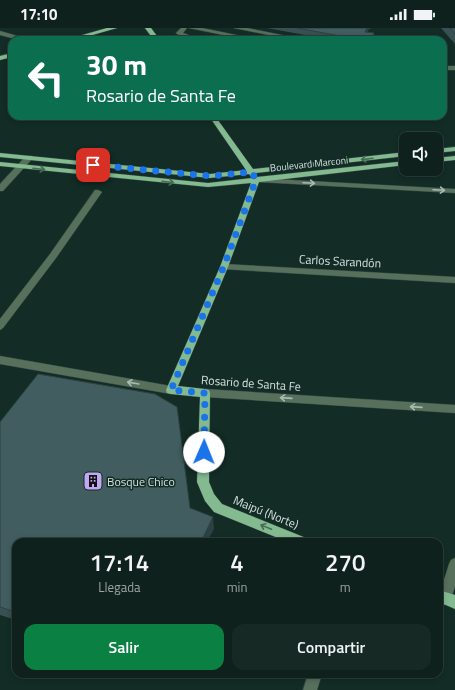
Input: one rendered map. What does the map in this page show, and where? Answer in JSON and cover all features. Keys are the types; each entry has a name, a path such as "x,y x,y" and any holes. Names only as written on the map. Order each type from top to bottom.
{"main road":[{"path":"83,36 114,28"},
{"path":"171,390 224,266 254,176 215,120"},
{"path":"443,150 455,149"},
{"name":"Boulevard Marconi","path":"0,155 210,176 254,176 399,164"},
{"name":"Boulevard Marconi","path":"0,164 185,184 208,185 254,176 399,155"},
{"path":"443,159 455,158"},
{"name":"Rosario de Santa Fe","path":"171,390 205,393"},
{"name":"Maipú (Norte)","path":"205,393 203,482 209,497 218,508 292,538"}],"street":[{"path":"184,28 179,33 184,36"},
{"path":"192,28 236,36"},
{"path":"237,28 282,36"},
{"path":"0,33 11,36"},
{"path":"0,189 29,158"},
{"path":"254,176 455,190"},
{"path":"0,326 53,256 98,192"},
{"name":"Carlos Sarandón","path":"224,266 455,280"},
{"name":"Rosario de Santa Fe","path":"0,360 171,390"},
{"name":"Rosario de Santa Fe","path":"205,393 455,410"},
{"path":"446,599 455,564"},
{"path":"310,690 314,678"}],"building":[{"path":"297,28 367,28 365,32 374,33 372,36 340,36"},
{"path":"450,28 455,28 455,34"},
{"name":"Bosque Chico","path":"38,374 155,394 177,407 190,508 213,517 203,538 12,538 12,611 0,607 0,422"}],"place":[{"name":"Bosque Chico","path":"93,481"}],"route":[{"path":"93,165 210,176 252,172 256,180 224,266 171,390 205,393 204,452"}]}
